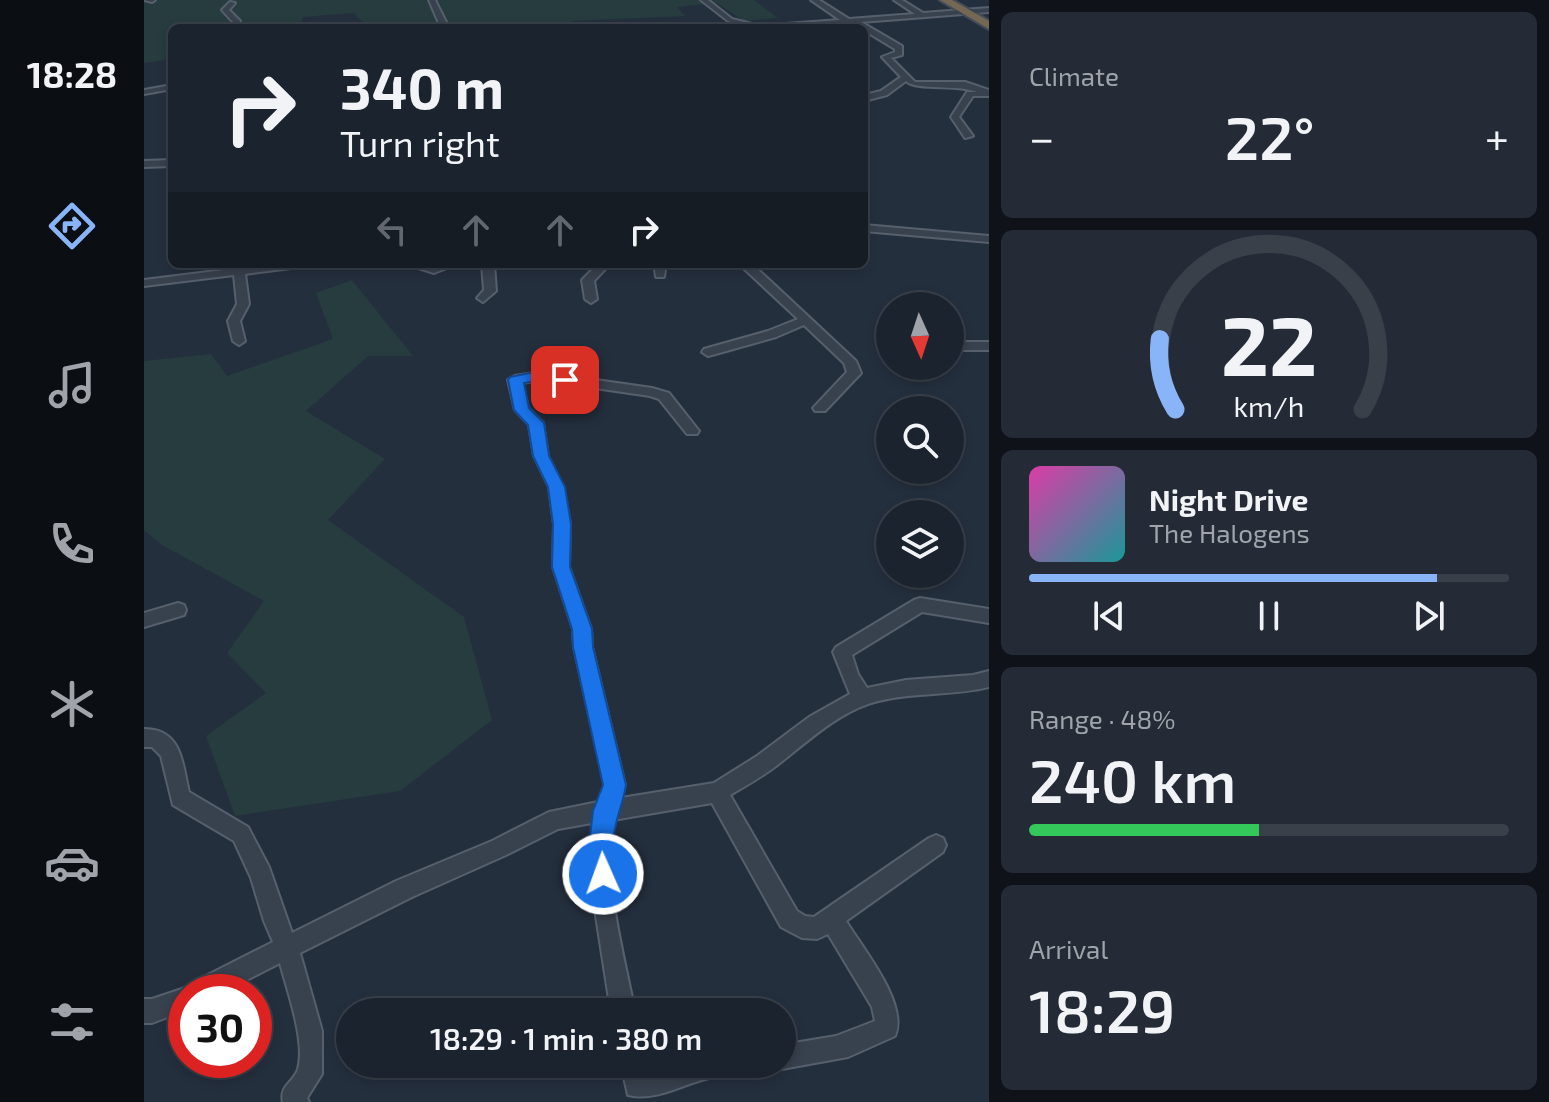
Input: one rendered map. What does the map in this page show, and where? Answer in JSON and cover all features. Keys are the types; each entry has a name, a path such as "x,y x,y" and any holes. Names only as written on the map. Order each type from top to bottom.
{"highway":[{"path":"945,0 989,26"}],"street":[{"path":"146,0 152,0"},
{"path":"432,0 443,24"},
{"path":"704,0 730,20 745,24"},
{"path":"814,0 856,24"},
{"path":"897,0 922,15"},
{"path":"232,3 225,10 236,24"},
{"path":"812,24 989,10"},
{"path":"868,31 899,48 899,53 886,57 905,78 918,85 965,84 989,94"},
{"path":"868,97 884,93 905,78"},
{"path":"144,92 168,88"},
{"path":"968,136 955,117 970,94 989,94"},
{"path":"144,164 168,163"},
{"path":"868,228 989,239"},
{"path":"144,282 222,268 239,271 265,268"},
{"path":"483,298 490,291 489,268"},
{"path":"591,299 588,280 600,268"},
{"path":"749,268 850,361 854,373 820,408"},
{"path":"239,271 243,304 234,321 239,341"},
{"path":"708,352 772,334 806,320"},
{"path":"964,346 989,346"},
{"path":"620,998 608,931 601,845 604,811 613,797 615,785 583,647 582,629 561,567 562,524 556,487 541,456 536,423 522,410 515,380 540,376 652,392 664,396 692,431"},
{"path":"863,697 851,682 846,669 842,652 850,646 920,605 989,616"},
{"path":"144,620 178,610"},
{"path":"233,974 556,819 717,792 764,763 816,723 863,697 906,688 989,679"},
{"path":"144,738 156,738 170,751 180,798 241,834 252,853 275,921 287,946 310,1031 310,1074 294,1095 296,1102"},
{"path":"717,792 789,919 802,927 817,928 936,845"},
{"path":"796,1056 831,1052 887,1028 882,1001 831,918"},
{"path":"144,1011 168,1005"},
{"path":"637,1084 679,1078"}],"green space":[{"path":"754,0 778,18 744,21 717,3 677,7 685,16 572,21 575,24 364,24 354,13 303,17 300,24 168,24 168,60 144,63 144,1"},
{"path":"352,280 413,356 368,356 306,411 385,459 328,520 464,617 492,720 400,791 235,816 206,736 266,693 227,653 264,601 162,545 144,530 144,361 211,354 227,376 333,339 316,293"}],"route":[{"path":"565,380 540,376 515,380 522,410 536,423 541,456 556,487 562,524 561,567 582,629 583,647 615,785 613,797 604,811 601,845 603,874"}]}
